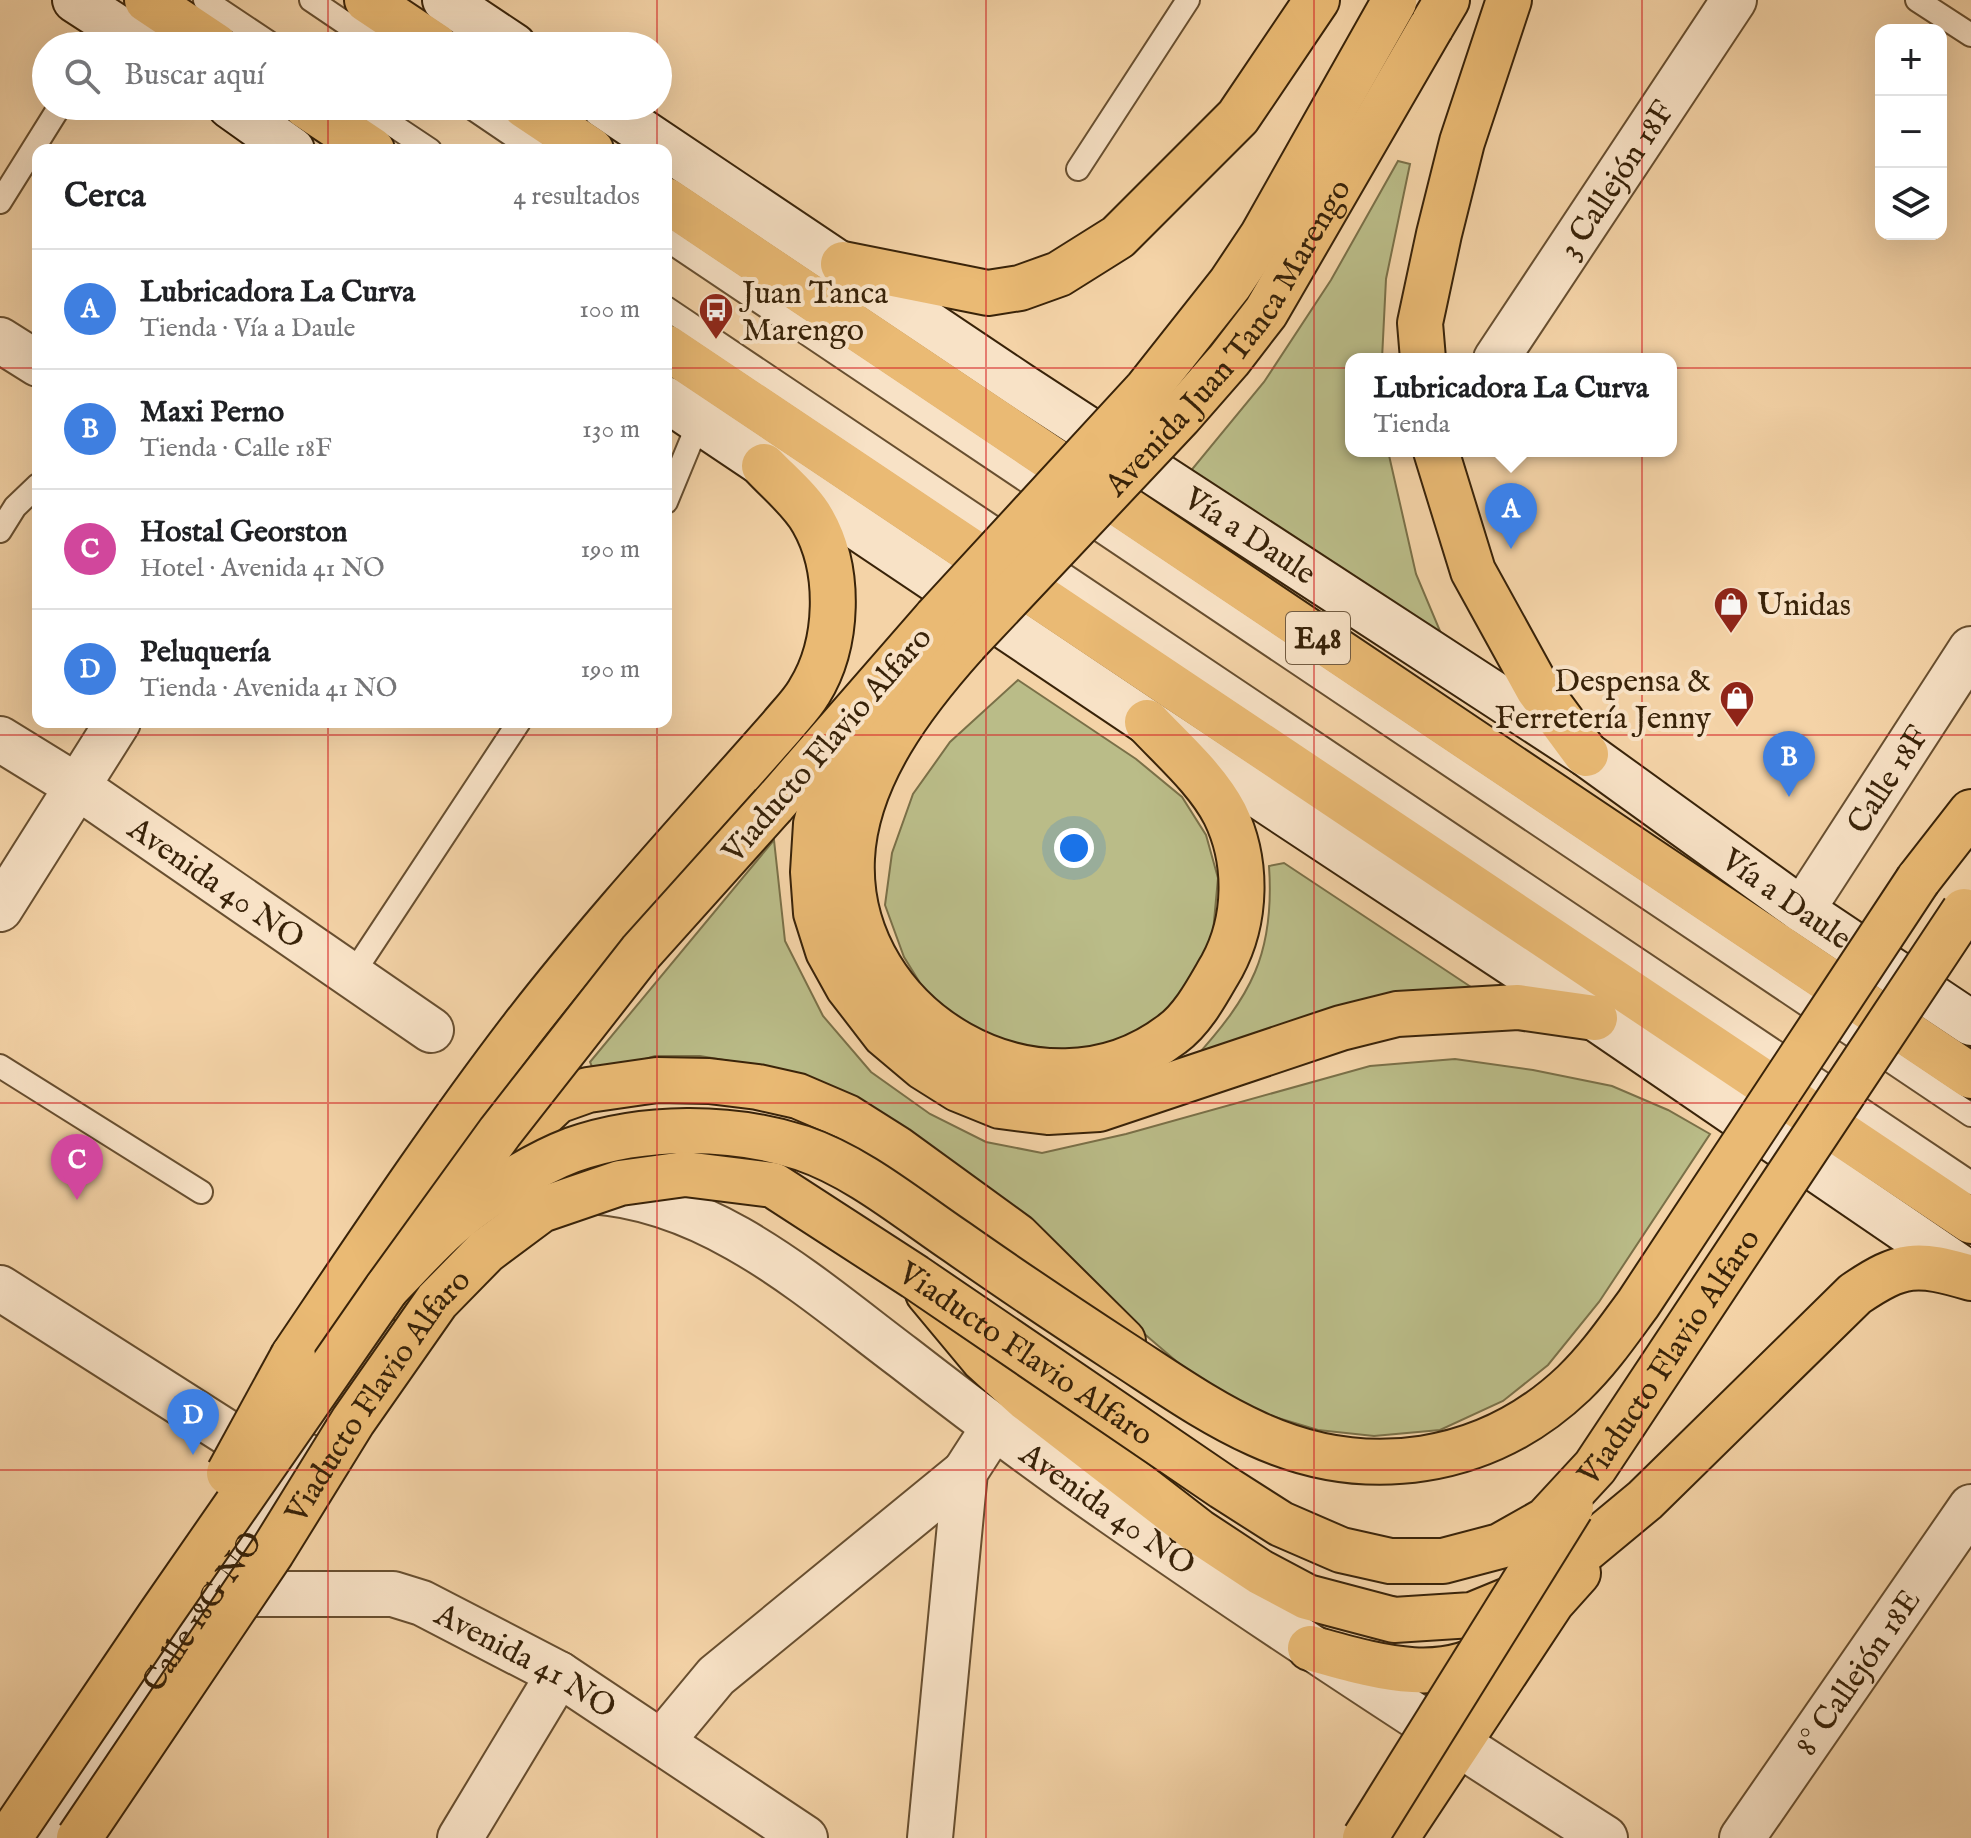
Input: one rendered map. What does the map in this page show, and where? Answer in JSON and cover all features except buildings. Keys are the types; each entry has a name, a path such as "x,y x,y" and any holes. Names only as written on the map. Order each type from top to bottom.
{"main road":[{"path":"367,0 415,32"},
{"path":"843,264 988,293 1020,288 1059,274 1118,237 1238,117 1317,0"},
{"path":"1422,353 1420,323 1439,234 1462,142 1509,0"},
{"name":"Avenida Juan Tanca Marengo","path":"951,630 1230,284 1262,236 1394,1"},
{"name":"Avenida Juan Tanca Marengo","path":"951,630 1180,416 1229,360 1266,312 1439,13"},
{"path":"109,15 168,32"},
{"path":"327,120 363,144"},
{"path":"546,120 582,144"},
{"name":"Vía a Daule","path":"672,204 1971,1076"},
{"path":"672,351 1971,1221"},
{"path":"1438,457 1473,571 1538,689 1586,754"},
{"path":"160,1615 232,1468 293,1356 442,1136 605,927 809,692 823,663 831,630 832,602 824,546 812,519 764,466"},
{"path":"951,630 930,682 876,771 860,812 852,857 854,900 863,935 884,973 909,1004 940,1032 973,1052 1012,1067 1056,1073 1093,1070 1134,1059 1175,1032 1206,993 1229,952 1239,916 1242,887 1238,854 1224,814 1198,777 1147,722"},
{"name":"Viaducto Flavio Alfaro","path":"9,1838 160,1615 400,1298 570,1040 641,952 887,675 951,630"},
{"path":"887,675 828,778 816,824 813,872 816,913 828,951 848,987 885,1035 923,1067 958,1089 1000,1106 1048,1112 1099,1109 1341,1028 1397,1014 1518,1007 1595,1018"},
{"path":"400,1298 453,1222 498,1190 570,1151 612,1139 689,1131 768,1139 804,1149 837,1164 899,1202 1158,1377 1210,1410 1259,1435 1295,1449 1378,1462 1419,1460 1455,1453 1493,1440 1535,1415 1574,1383 1606,1348 1918,880 1971,812"},
{"name":"Viaducto Flavio Alfaro","path":"79,1838 272,1552 353,1421 437,1301 486,1251 541,1210 620,1183 685,1174 773,1185 915,1277 1223,1487 1281,1524 1341,1550 1390,1561 1443,1561 1500,1546 1546,1520 1595,1467 1968,906"},
{"path":"400,1298 539,1118 557,1101 588,1090 657,1080 733,1084 798,1096 847,1117 896,1148 1017,1236 1158,1377"},
{"path":"1310,1648 1381,1668 1453,1670 1485,1658 1514,1637 1552,1602 1645,1500 1855,1294 1886,1273 1910,1268 1937,1268 1971,1276"},
{"path":"915,1277 983,1359 1026,1398 1198,1531 1260,1572 1307,1597 1348,1610 1394,1620 1472,1615 1523,1594 1563,1568 1645,1500"},
{"path":"1365,1838 1492,1638 1595,1467"},
{"path":"1396,1838 1552,1602"}],"street":[{"path":"445,0 493,32"},
{"name":"3 Callejón 18F","path":"1500,353 1734,0"},
{"path":"109,15 129,32"},
{"path":"250,120 284,144"},
{"name":"Vía a Daule","path":"625,120 661,144"},
{"name":"Vía a Daule","path":"672,151 1020,385 1586,754 1802,910 1971,1023"},
{"path":"0,340 32,360"},
{"path":"683,411 1595,1018 1971,1276"},
{"name":"Calle 18F","path":"1802,910 1971,649"},
{"path":"0,909 114,728"},
{"name":"Avenida 40 NO","path":"0,739 78,787 431,1030"},
{"name":"Calle 18G NO","path":"48,1838 212,1594 295,1477 400,1298 514,1210 546,1194 575,1190 609,1192"},
{"name":"Avenida 40 NO","path":"609,1192 656,1203 739,1239 783,1266 1105,1508 1310,1648 1605,1838"},
{"path":"0,1288 295,1477"},
{"path":"662,1741 716,1676 965,1472 994,1427"},
{"path":"930,1838 965,1472"},
{"name":"8° Callejón 18E","path":"1742,1838 1971,1507"},
{"name":"Avenida 41 NO","path":"212,1594 393,1594 422,1603 559,1674 805,1838"},
{"path":"473,1834 559,1674"},
{"path":"0,1821 26,1838"}],"lane":[{"path":"205,0 253,32"},
{"path":"311,0 358,32"},
{"path":"1078,169 1188,0"},
{"path":"1917,0 1971,35"},
{"path":"36,144 51,120"},
{"path":"385,120 421,144"},
{"path":"490,120 525,144"},
{"path":"0,202 32,151"},
{"path":"672,243 1971,1115"},
{"path":"672,312 1971,1183"},
{"path":"672,470 683,411"},
{"path":"0,531 15,507 32,491"},
{"path":"352,975 515,728"},
{"path":"0,1066 201,1192"}],"green space":[{"path":"1398,161 1410,164 1386,279 1382,353 1345,353 1345,457 1389,457 1416,574 1448,650 1189,473 1264,382 1331,280"},
{"path":"1018,680 1136,759 1182,797 1206,835 1218,878 1213,932 1194,978 1165,1016 1127,1042 1032,1054 979,1035 933,1004 904,957 885,905 892,853 913,794 950,742"},
{"path":"774,840 785,941 823,1016 871,1072 930,1114 986,1142 1042,1153 1126,1134 1370,1066 1455,1059 1612,1086 1668,1110 1710,1134 1599,1302 1548,1365 1503,1401 1440,1430 1374,1436 1318,1430 1262,1413 1197,1379 1134,1325 1058,1246 995,1193 823,1084 766,1067 700,1056 655,1056 595,1074 590,1062"},
{"path":"1284,863 1477,991 1193,1060 1230,1015 1255,972 1268,924 1269,866"}],"place":[{"name":"Juan Tanca Marengo","path":"716,341"},
{"name":"Lubricadora La Curva","path":"1511,549"},
{"name":"Unidas","path":"1731,635"},
{"name":"Despensa & Ferretería Jenny","path":"1737,729"},
{"name":"Maxi Perno","path":"1789,797"},
{"name":"Hostal Georston","path":"77,1200"},
{"name":"Peluquería","path":"193,1455"}]}
